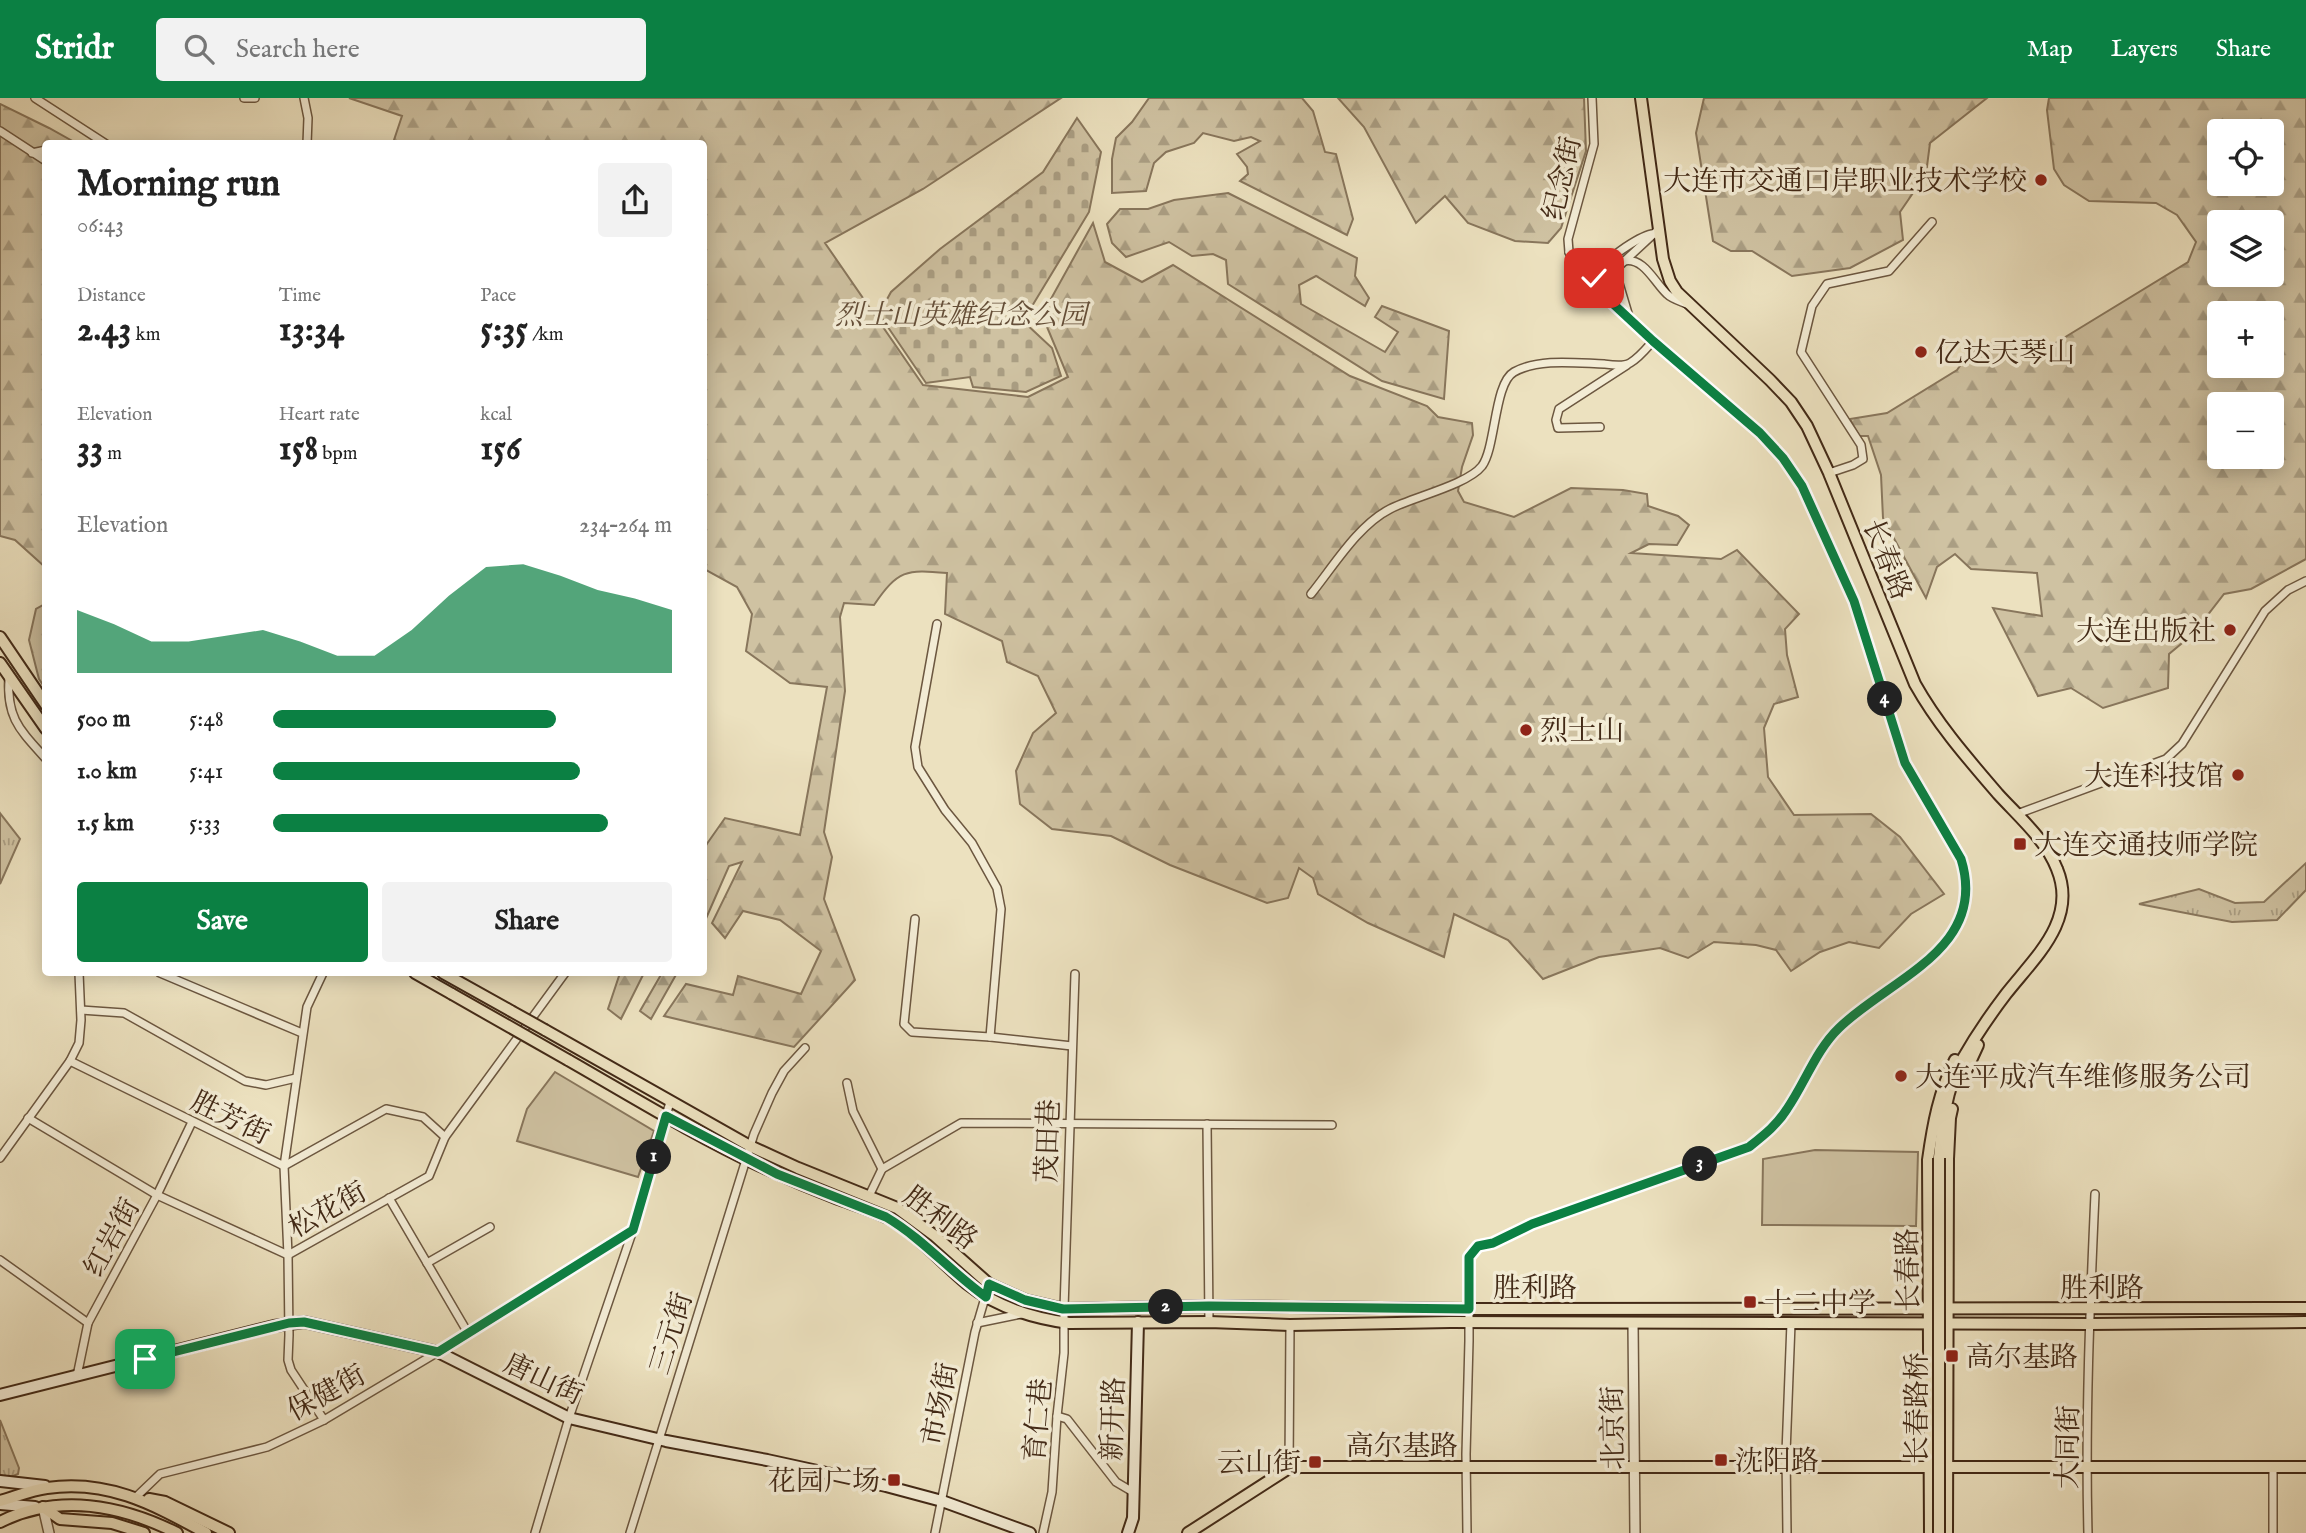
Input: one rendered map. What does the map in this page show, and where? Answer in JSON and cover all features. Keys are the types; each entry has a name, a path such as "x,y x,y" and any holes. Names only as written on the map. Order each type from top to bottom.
{"main road":[{"name":"长春路","path":"1641,98 1656,231 1670,281 1689,304 1791,402 1807,426 1829,473 1894,638 1928,708 2049,853 2057,868 2063,892 2059,924 2050,940 1985,1023 1961,1062 1942,1124 1939,1158"},
{"path":"0,637 42,699"},
{"path":"0,663 42,723"},
{"name":"胜利路","path":"420,976 746,1159 886,1217 903,1227 966,1283 986,1297 1023,1314 1063,1322 1290,1325 1469,1322 2306,1322"},
{"name":"胜利路","path":"448,976 750,1146 897,1208 935,1236 989,1284 1025,1300 1063,1309 1209,1306 1930,1310 2306,1308"},
{"name":"长春路","path":"1930,1533 1928,1160 1934,1115 1946,1078 1968,1038 1985,1023"},
{"name":"长春路","path":"1947,1533 1950,1118 1960,1081 1982,1036 1985,1023"},
{"name":"长春路桥","path":"1939,1158 1939,1533"},
{"name":"唐山街","path":"0,1394 289,1323 304,1322 438,1352 569,1418 854,1479 942,1501 1030,1533"},
{"name":"新开路","path":"1133,1518 1138,1322"},
{"name":"高尔基路","path":"1289,1468 2306,1467"},
{"path":"1188,1533 1289,1468"},
{"path":"0,1481 31,1486 119,1492 165,1502 229,1533"},
{"path":"0,1502 46,1488 62,1487"},
{"path":"136,1497 206,1533"},
{"path":"0,1502 22,1507 43,1507 60,1519 112,1522 144,1533"},
{"path":"0,1522 27,1511 66,1504 109,1508 150,1519 177,1533"},
{"path":"1128,1533 1133,1518"},
{"path":"1133,1518 1136,1530 1140,1533"}],"street":[{"path":"35,98 100,140"},
{"path":"244,98 255,98"},
{"path":"304,98 308,118 307,140"},
{"name":"纪念街","path":"1467,1533 1469,1257 1478,1246 1493,1243 1532,1224 1749,1147 1772,1129 1788,1109 1813,1062 1838,1028 1932,958 1955,928 1962,913 1966,874 1961,859 1905,763 1854,601 1802,486 1783,458 1760,433 1630,321 1575,266 1569,252 1568,239 1594,144 1592,98"},
{"path":"0,131 42,159"},
{"path":"32,153 42,151"},
{"path":"1829,473 1863,459 1861,445 1801,352 1812,306 1827,284 1889,271 1932,222"},
{"path":"1595,287 1594,278 1599,270 1635,240 1656,231"},
{"path":"1630,321 1617,273 1618,267 1656,231"},
{"path":"1569,252 1591,262 1611,260"},
{"path":"1624,261 1636,261 1667,294 1689,304"},
{"path":"1600,427 1558,428 1556,421 1559,409 1628,365 1653,341"},
{"path":"1311,594 1365,526 1389,509 1466,478 1482,467 1489,451 1505,383 1511,373 1553,363 1628,365"},
{"path":"2017,814 2166,759 2182,744 2264,611 2288,590 2306,581"},
{"path":"937,624 915,747 918,767 945,810 972,843 998,888 1001,909 990,1037"},
{"path":"9,677 7,696 15,724 42,755"},
{"path":"915,919 904,1024 912,1032 1072,1046"},
{"name":"茂田巷","path":"1063,1309 1074,974"},
{"path":"0,1158 79,1043 79,976"},
{"path":"167,976 302,1033"},
{"path":"322,976 307,1007 284,1166 288,1255 288,1360 291,1370 324,1420"},
{"name":"松花街","path":"28,1118 157,1195 288,1255 429,1176 445,1137 563,976"},
{"path":"81,1010 124,1013 245,1081 266,1084 296,1078"},
{"name":"三元街","path":"630,1533 750,1146 784,1071 805,1048"},
{"name":"胜芳街","path":"69,1061 284,1166 386,1109 423,1117 445,1137"},
{"path":"847,1083 853,1111 882,1169"},
{"path":"535,1533 569,1418 633,1230 670,1102"},
{"name":"红岩街","path":"77,1376 88,1323 157,1195 192,1122"},
{"path":"869,1196 882,1169 961,1123 1332,1125"},
{"path":"1207,1124 1209,1322"},
{"name":"大同街","path":"2088,1533 2090,1310 2095,1194"},
{"path":"389,1198 468,1333"},
{"path":"427,1263 490,1227"},
{"name":"保健街","path":"136,1497 160,1474 267,1447 324,1420 633,1230"},
{"path":"0,1260 88,1323"},
{"name":"市场街","path":"935,1533 977,1323 989,1284"},
{"name":"育仁巷","path":"1043,1533 1052,1492 1064,1353 1063,1309"},
{"path":"977,1323 1023,1314"},
{"name":"北京街","path":"1633,1323 1635,1533"},
{"path":"1787,1533 1786,1467 1791,1323"},
{"path":"1289,1468 1290,1325"},
{"path":"1057,1416 1068,1419 1116,1482 1133,1492"},
{"path":"2273,1467 2273,1533"},
{"path":"43,1507 49,1533"}],"green space":[{"path":"349,98 1061,98 923,189 825,243 923,385 1028,397 1068,377 1042,315 1093,223 1105,262 1142,282 1173,265 1350,376 1427,406 1438,417 1472,423 1473,435 1462,467 1458,491 1464,502 1514,517 1571,488 1647,494 1648,506 1678,516 1689,525 1677,545 1649,544 1631,553 1721,559 1737,550 1799,614 1785,629 1787,655 1798,697 1774,704 1764,728 1768,777 1794,815 1871,814 1900,837 1944,894 1911,914 1879,948 1849,942 1820,952 1791,971 1776,950 1756,945 1714,942 1688,958 1660,948 1599,957 1543,979 1508,940 1454,914 1444,957 1368,923 1318,894 1313,878 1299,868 1288,898 1267,903 1170,865 1111,836 1052,829 1020,804 1016,771 1033,733 1056,713 1038,676 1007,662 1002,641 945,614 947,573 922,571 897,578 874,605 844,603 840,617 845,691 824,832 832,857 824,899 855,980 794,1047 664,1016 686,984 733,995 738,976 801,994 821,951 780,920 743,911 725,938 712,923 742,862 729,866 707,916 707,844 725,818 800,835 827,687 790,683 746,651 752,614 737,587 707,571 707,140 394,140 402,116"},
{"path":"1149,98 1302,98 1313,111 1325,152 1336,154 1353,219 1347,235 1240,181 1248,174 1247,167 1237,154 1260,141 1251,137 1234,141 1203,133 1194,143 1166,152 1154,163 1146,191 1112,193 1112,159 1116,138 1132,122"},
{"path":"1338,98 1584,98 1586,151 1561,228 1548,243 1515,241 1468,223 1445,196 1416,223 1364,127"},
{"path":"1704,98 1987,98 1930,143 1926,174 1900,212 1903,240 1850,268 1792,276 1752,251 1731,251 1713,241 1696,133"},
{"path":"2049,98 2306,98 2306,559 2251,589 2224,594 2193,634 2169,654 2168,688 2103,708 2071,688 2038,696 1993,608 2042,616 2037,573 1971,569 1955,554 1937,567 1926,598 1883,518 1881,475 1868,436 1859,436 1850,419 1887,413 1957,370 1973,348 2021,341 2044,350 2188,262 2196,242 2177,215 2156,203 2089,201 2064,185 2054,169 2047,110"},
{"path":"0,104 71,140 42,140 42,564 15,540 0,536"},
{"name":"烈士山英雄纪念公园","path":"1077,118 1101,152 1089,212 1023,321 1052,348 1061,376 1026,392 973,387 970,377 926,383 879,314 891,292 940,249 1043,172"},
{"path":"1228,193 1357,258 1355,276 1369,298 1365,306 1316,276 1299,285 1301,304 1385,352 1398,332 1375,317 1382,306 1449,331 1444,399 1382,381 1228,284 1226,260 1213,254 1192,256 1169,242 1126,257 1112,243 1107,224 1120,209 1148,209 1174,200"},
{"path":"42,606 42,684 29,640 36,609"},
{"path":"0,813 20,839 0,884"},
{"path":"2306,863 2306,890 2277,920 2232,922 2139,904 2199,889 2235,903 2264,902"},
{"path":"619,976 642,976 621,1019 608,1009"},
{"path":"660,976 675,976 651,1019 640,1011"},
{"path":"555,1072 654,1131 638,1177 517,1141 527,1109"},
{"path":"1815,1150 1918,1152 1916,1226 1762,1225 1763,1159"},
{"path":"0,1420 19,1468 18,1474 8,1478 0,1478"}],"place":[{"name":"大连市交通口岸职业技术学校","path":"2041,180"},
{"name":"亿达天琴山","path":"1921,352"},
{"name":"大连出版社","path":"2230,630"},
{"name":"烈士山","path":"1526,730"},
{"name":"大连科技馆","path":"2238,775"},
{"name":"大连交通技师学院","path":"2020,844"},
{"name":"大连平成汽车维修服务公司","path":"1901,1076"},
{"name":"十二中学","path":"1750,1302"},
{"name":"高尔基路","path":"1952,1356"},
{"name":"沈阳路","path":"1721,1460"},
{"name":"云山街","path":"1315,1462"},
{"name":"花园广场","path":"894,1480"}],"route":[{"path":"145,1359 289,1323 304,1322 438,1352 633,1230 666,1116 777,1174 886,1217 903,1227 966,1283 986,1297 989,1284 1025,1300 1063,1309 1209,1306 1469,1309 1469,1257 1478,1246 1493,1243 1532,1224 1749,1147 1772,1129 1788,1109 1813,1062 1838,1028 1932,958 1955,928 1962,913 1966,874 1961,859 1905,763 1854,601 1802,486 1783,458 1760,433 1630,321 1595,287 1594,278"}]}
